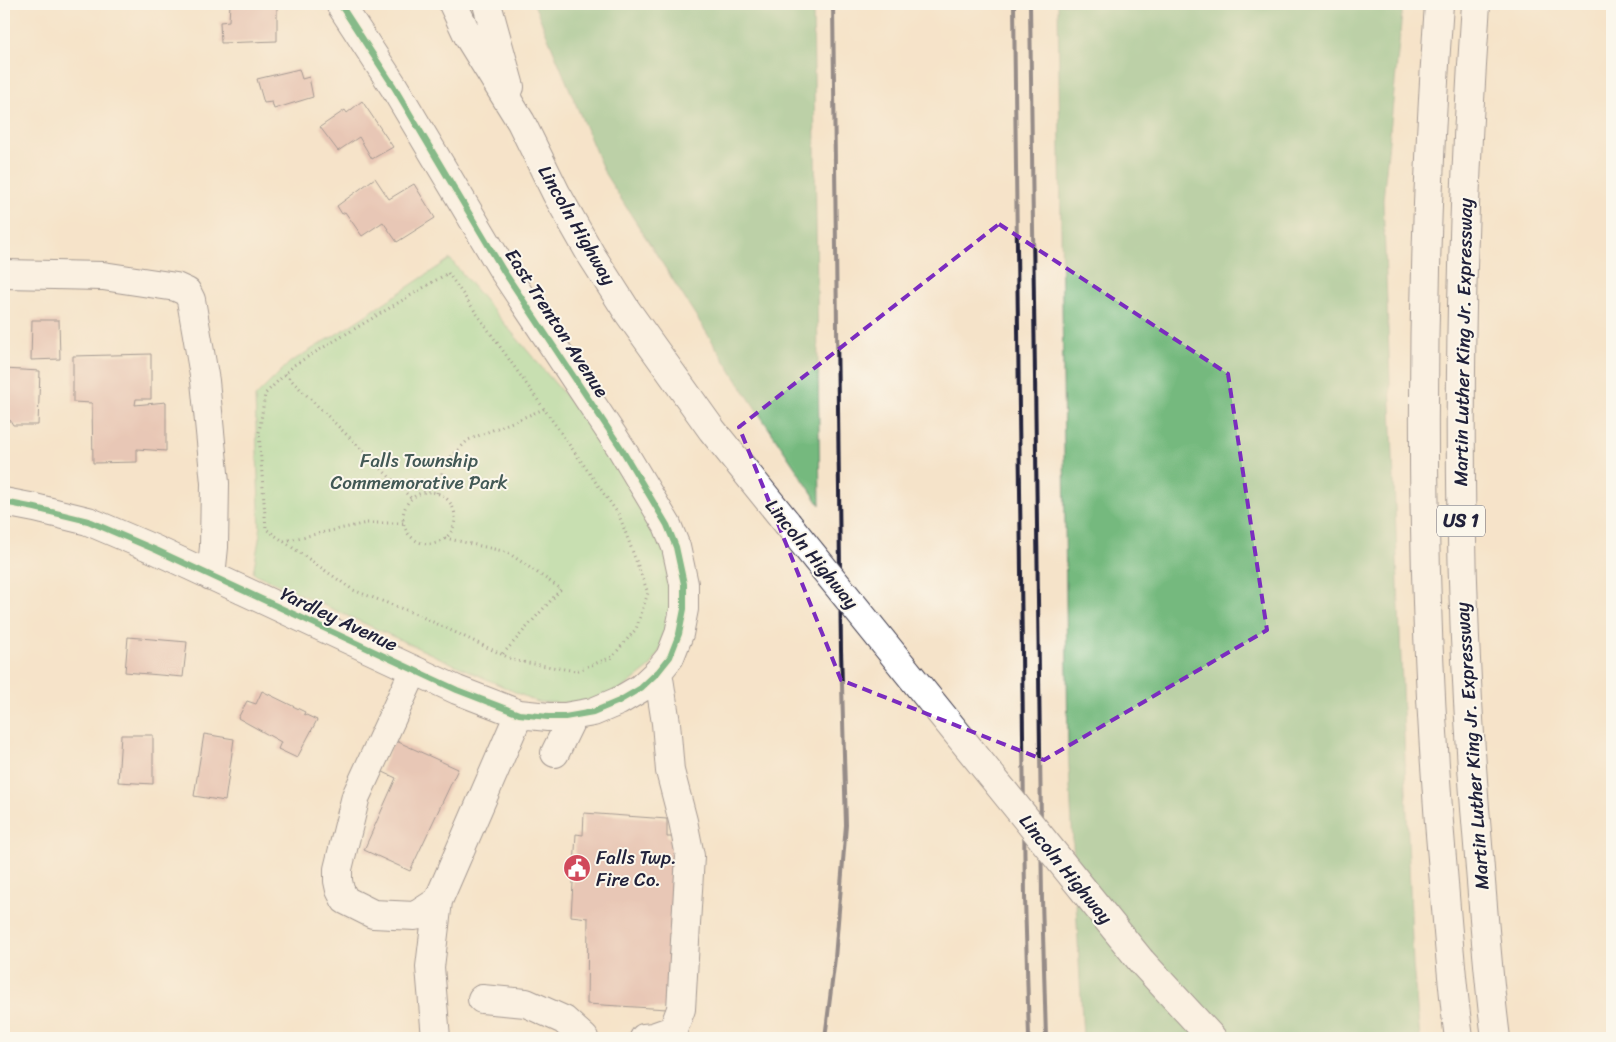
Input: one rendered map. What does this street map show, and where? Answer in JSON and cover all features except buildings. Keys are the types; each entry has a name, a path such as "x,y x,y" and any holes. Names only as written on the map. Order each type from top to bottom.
{"main road":[{"name":"East Trenton Avenue","path":"340,4 394,87 503,270 621,448 666,524 676,548 684,584 684,609 679,634 670,657 658,672"},
{"name":"Lincoln Highway","path":"453,4 469,38 521,122 561,201 590,252 627,311 712,430 1140,961 1195,1038"},
{"name":"Lincoln Highway","path":"487,4 521,122"},
{"name":"Martin Luther King Jr. Expressway","path":"1438,4 1432,104 1423,340 1425,572 1437,807 1459,1038"},
{"name":"Martin Luther King Jr. Expressway","path":"1476,4 1468,107 1460,330 1462,562 1466,686 1474,804 1496,1038"},
{"path":"4,274 104,276 176,287 186,292 191,300 205,380 214,474 214,547 211,576"},
{"name":"Yardley Avenue","path":"4,502 88,521 457,690 519,714 548,717 573,716 593,712 619,702 641,688 658,672"},
{"path":"414,670 356,796 338,869 338,880 340,890 346,900 373,914 415,916 438,901"},
{"path":"644,1038 673,1030 682,1009 690,856 670,771 666,723 658,672"},
{"path":"436,1038 430,967 438,901 519,714"},
{"path":"555,752 573,716"},
{"name":"Lincoln Highway","path":"1140,961 1212,1038"},
{"path":"482,1000 526,1003 564,1020 584,1038"}],"path":[{"path":"448,273 619,515 648,593 636,628 612,657 576,671 516,661 416,614 353,590 266,529 259,433 265,394 285,374 294,366 448,273"},
{"path":"285,374 412,499"},
{"path":"437,493 444,464 468,440 544,409"},
{"path":"437,493 444,496 449,502 455,517 451,532 438,542 430,544 421,542 407,532 404,523 406,506 419,494 437,493"},
{"path":"283,541 368,523 404,523"},
{"path":"445,538 507,552 561,589 502,655"}],"highlighted area":[{"path":"999,224 1228,374 1267,630 1044,760 841,680 739,427"}],"green space":[{"path":"534,4 813,4 820,505 742,388 605,174"},
{"path":"1058,4 1403,4 1383,200 1413,965 1420,1038 1083,1038 1068,748"},
{"name":"Falls Township Commemorative Park","path":"450,259 602,439 664,544 676,587 670,633 650,667 618,692 577,703 537,702 253,573 260,534 255,397 289,363 345,329"}],"railway":[{"path":"825,1038 835,958 846,825 841,650 833,4"},
{"path":"1014,4 1025,897 1029,1038"},
{"path":"1030,4 1042,899 1046,1038"}],"cycle path":[{"path":"4,502 88,521 156,550 457,690 519,714 565,717 593,712 619,701 641,688 670,657 679,634 684,609 684,584 676,547 667,525 621,448 503,270 394,87 340,4"}],"place":[{"name":"Falls Twp. Fire Co.","path":"577,868"}]}
